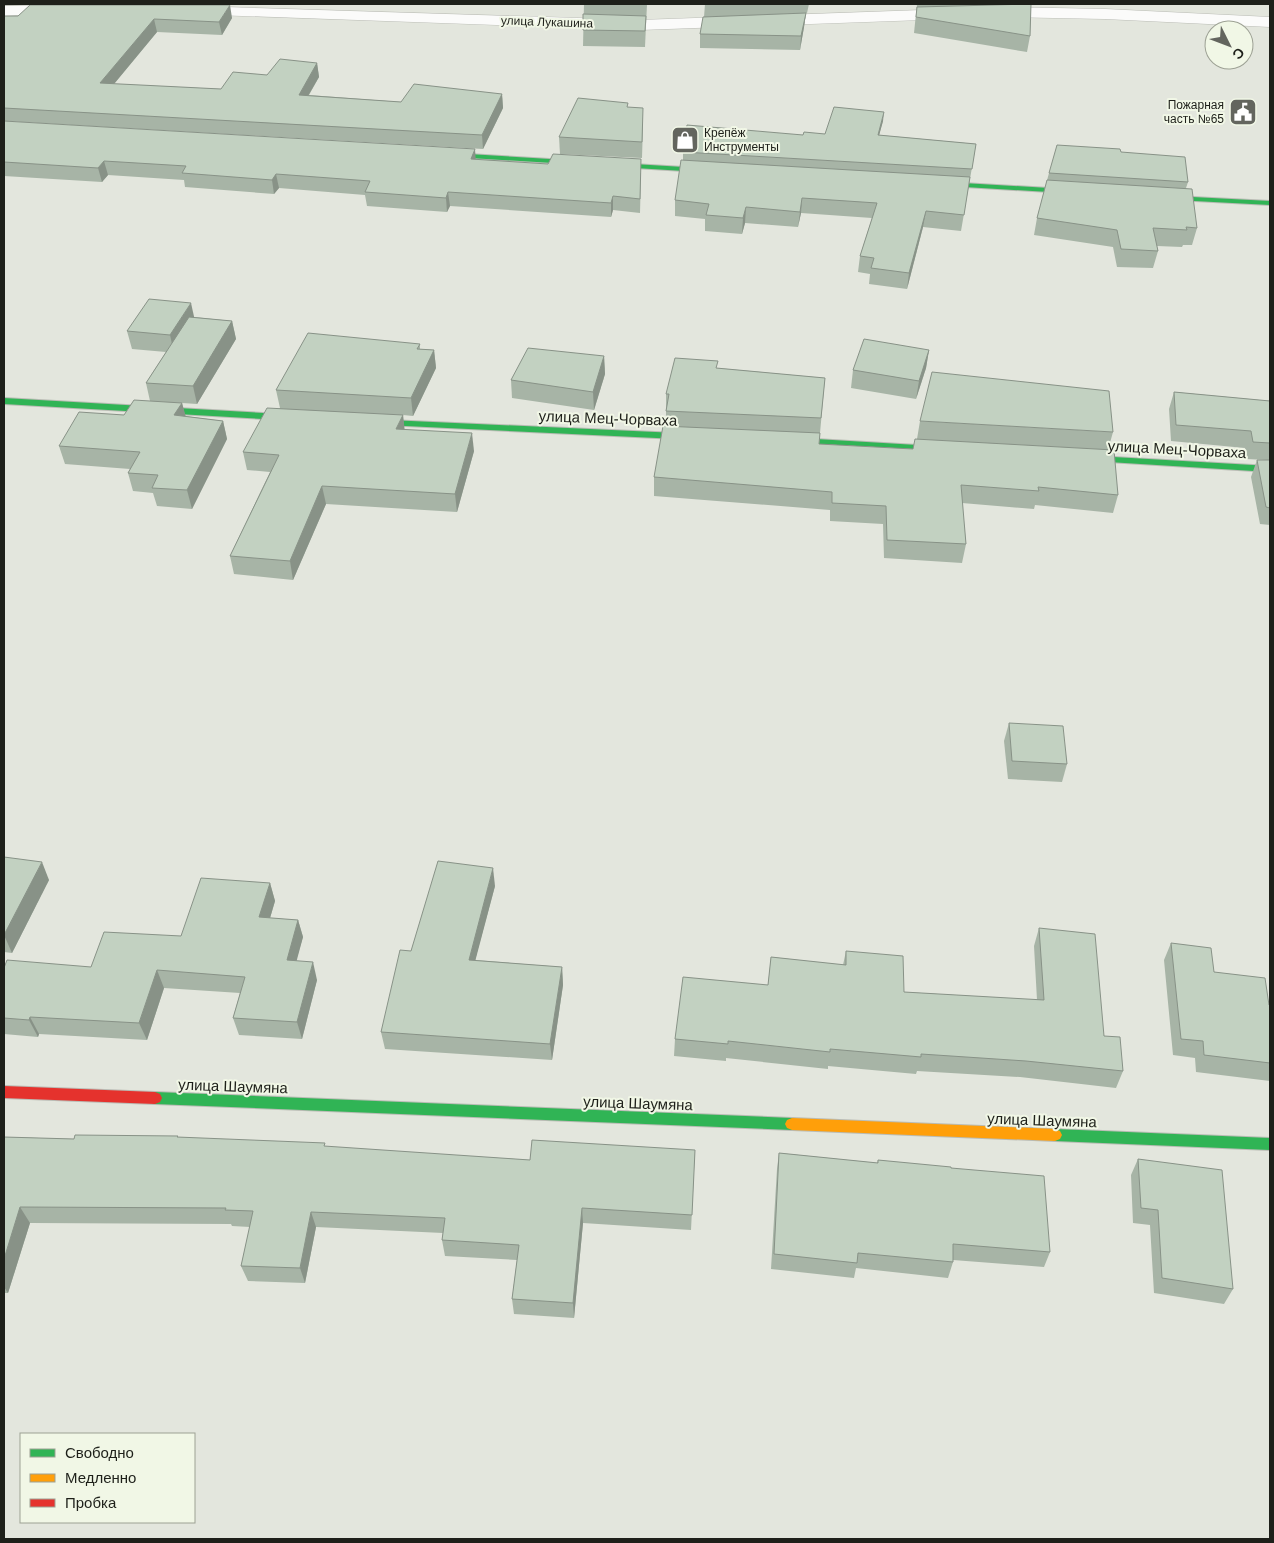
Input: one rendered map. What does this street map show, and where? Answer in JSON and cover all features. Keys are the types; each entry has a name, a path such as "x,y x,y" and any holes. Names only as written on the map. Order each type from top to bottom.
{"street":[{"path":"4,11 74,10"},
{"name":"улица Лукашина","path":"173,11 640,25 713,24 1005,12 1071,12 1270,22"},
{"path":"423,153 732,171"},
{"path":"921,183 1091,193"},
{"path":"1141,196 1270,203"},
{"path":"4,401 307,419"},
{"name":"улица Мец-Чорваха","path":"356,422 709,437"},
{"path":"768,440 965,451"},
{"name":"улица Мец-Чорваха","path":"1063,457 1270,469"},
{"name":"улица Шаумяна","path":"4,1092 1270,1144"}],"building":[{"path":"1031,4 1030,36 916,17 917,7"},
{"path":"30,5 230,5 219,22 154,19 100,83 221,89 233,72 267,75 280,59 317,63 299,95 401,102 414,84 502,94 482,135 4,108 4,16 18,16"},
{"path":"806,13 801,36 700,34 703,17"},
{"path":"583,14 646,16 645,31 583,30"},
{"path":"578,98 628,103 627,107 643,108 642,142 559,137"},
{"path":"834,107 884,112 878,135 976,144 972,169 683,152 687,125 803,135 804,132 825,134"},
{"path":"4,121 475,149 471,159 548,164 553,154 641,159 640,199 613,196 611,203 448,192 446,198 365,192 370,181 276,174 272,180 182,173 186,166 104,161 98,168 4,162"},
{"path":"1057,145 1120,149 1121,152 1185,157 1188,182 1049,173"},
{"path":"681,160 970,177 964,215 926,211 909,273 871,268 874,258 860,256 877,203 802,198 800,212 746,207 743,218 706,215 709,204 675,200"},
{"path":"1047,180 1192,189 1197,228 1186,227 1187,230 1153,228 1158,251 1121,249 1117,230 1037,218"},
{"path":"149,299 191,303 170,335 127,331"},
{"path":"189,317 232,321 193,386 146,383"},
{"path":"308,333 420,344 417,349 434,350 411,398 276,390"},
{"path":"864,339 929,350 919,381 853,370"},
{"path":"528,348 604,356 593,392 511,380"},
{"path":"675,358 718,361 716,368 825,378 821,418 666,411 669,394 666,394"},
{"path":"932,372 1109,391 1113,432 920,421"},
{"path":"1174,392 1270,401 1270,443 1253,442 1251,431 1176,425"},
{"path":"134,400 182,403 174,415 223,421 187,490 152,488 158,475 128,473 140,452 59,446 79,412 124,415"},
{"path":"267,408 403,415 396,429 472,433 455,494 322,486 290,561 230,556 279,455 243,452"},
{"path":"663,426 820,433 819,444 913,449 915,439 1114,450 1118,495 1038,487 1039,491 961,485 966,544 887,540 886,506 832,503 832,492 654,477"},
{"path":"1257,460 1270,460 1270,508 1266,507"},
{"path":"1009,723 1063,726 1067,764 1012,761"},
{"path":"4,857 42,862 4,935"},
{"path":"438,861 493,868 469,960 562,967 550,1044 381,1032 400,950 411,951"},
{"path":"201,878 270,883 259,917 298,920 287,960 313,962 297,1022 233,1018 245,977 157,970 139,1023 30,1017 29,1020 4,1018 4,968 7,960 91,967 104,932 181,936"},
{"path":"1039,928 1095,934 1104,1036 1120,1037 1123,1071 1026,1061 921,1054 921,1057 830,1049 830,1052 728,1041 728,1044 675,1039 683,977 768,985 771,957 846,965 846,951 903,956 904,992 1044,1000"},
{"path":"1171,943 1211,948 1214,972 1265,978 1270,1005 1270,1063 1204,1055 1203,1041 1181,1039"},
{"path":"75,1135 178,1136 325,1143 324,1146 530,1160 532,1140 695,1150 692,1215 582,1208 573,1303 512,1299 519,1245 442,1240 445,1218 311,1212 300,1268 241,1266 253,1211 225,1210 226,1208 20,1207 4,1259 4,1137 74,1139"},
{"path":"779,1153 878,1163 878,1160 1044,1176 1050,1252 953,1244 953,1262 858,1253 857,1263 774,1254"},
{"path":"1138,1159 1222,1170 1233,1289 1162,1278 1158,1210 1141,1208"}],"traffic: fast":[{"path":"438,154 717,171"},
{"path":"932,183 1082,192"},
{"path":"1157,197 1270,203"},
{"path":"4,401 299,418"},
{"path":"367,422 699,437"},
{"path":"782,440 951,450"},
{"path":"1079,458 1270,469"},
{"path":"155,1098 792,1124"},
{"path":"1055,1135 1270,1144"}],"traffic: slow":[{"path":"792,1124 1055,1135"}],"traffic: jam":[{"path":"4,1092 155,1098"}],"place":[{"name":"Пожарная часть №65","path":"1243,112"},
{"name":"Крепёж Инструменты","path":"685,140"}]}
